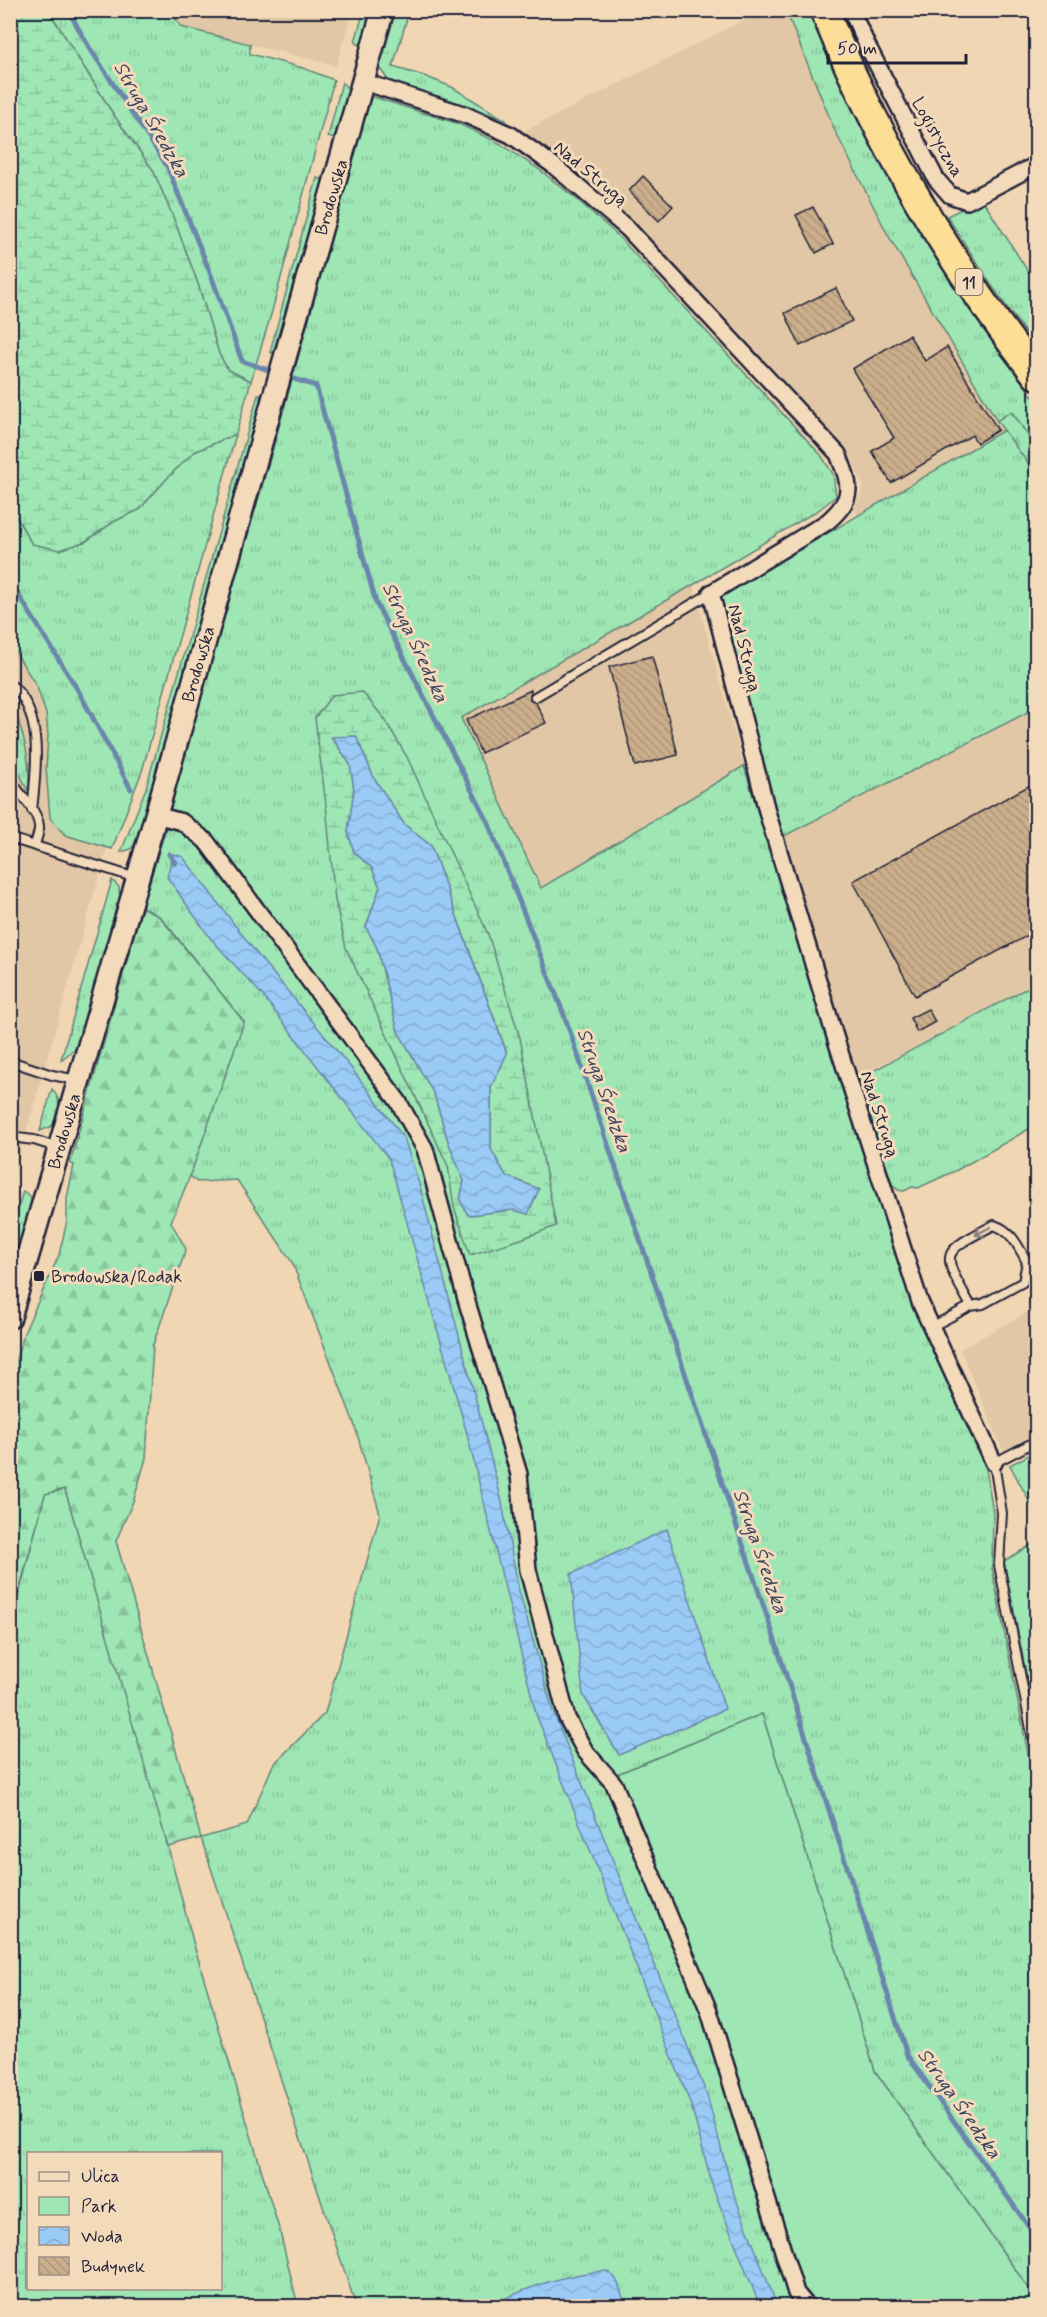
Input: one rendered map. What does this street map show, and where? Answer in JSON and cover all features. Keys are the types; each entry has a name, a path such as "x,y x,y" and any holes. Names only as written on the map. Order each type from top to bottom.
{"highway":[{"name":"11","path":"824,10 874,118 930,219 995,321 1036,375"}],"street":[{"name":"Brodowska","path":"12,1304 157,812 383,10"},
{"name":"Logistyczna","path":"851,10 936,178 950,195 967,201 1036,165"},
{"name":"Nad Strugą","path":"364,82 466,115 511,135 553,165 628,229 838,454 846,473 849,491 841,510 827,522 711,593 768,815 920,1302 994,1463"},
{"path":"157,812 182,822 206,841 398,1101 425,1149 466,1299 519,1474 528,1570 567,1718 585,1751 614,1784 709,2011 796,2293 807,2307"}],"lane":[{"path":"535,697 711,593"},
{"path":"10,684 16,688 31,714 37,746 32,810"},
{"path":"10,778 16,790 32,810 39,826 35,845"},
{"path":"10,838 140,871"},
{"path":"10,1061 52,1075 79,1080"},
{"path":"10,1101 12,1106 10,1113"},
{"path":"10,1137 33,1140 59,1148"},
{"path":"931,1327 971,1306 984,1304 1023,1282 1027,1262 1005,1228 994,1225 962,1242 950,1253 948,1265 971,1306"},
{"path":"1036,1441 994,1463 1002,1513 999,1566 1036,1755"}],"shaded area":[{"path":"171,11 352,11 336,66 181,27"},
{"path":"762,11 786,11 835,131 888,235 1004,430 859,517 853,508 864,487 851,458 745,338 611,199 523,132"},
{"path":"693,585 744,766 541,888 461,718"},
{"path":"11,645 117,814 11,1185"},
{"path":"1036,708 1036,982 856,1078 782,837"},
{"path":"1036,1308 1036,1433 1003,1451 960,1349"}],"green space":[{"path":"10,11 49,11 115,117 153,170 198,284 219,354 228,370 251,381 236,434 194,452 139,510 115,521 84,542 60,550 32,544 11,507"},
{"path":"49,11 171,11 181,27 250,44 250,54 303,68 334,80 251,381 228,370 219,354 198,284 153,170 115,117"},
{"path":"364,11 372,11 362,46 355,42"},
{"path":"395,11 409,11 393,67 452,87 507,121 466,105 390,83 379,67"},
{"path":"786,11 809,11 859,121 901,197 974,314 1036,401 1036,447 1011,411 997,421 888,235 835,131"},
{"path":"342,82 347,88 348,95 335,139 328,137"},
{"path":"370,96 459,124 499,143 540,170 580,202 616,234 821,455 833,474 836,496 820,509 461,718 541,888 744,766 912,1305 986,1469 993,1513 992,1568 1029,1759 1036,1812 1036,2299 875,2071 762,1714 615,1775 591,1748 574,1716 533,1568 525,1471 429,1147 188,818 168,810 274,445"},
{"path":"317,178 324,180 273,353 270,352"},
{"path":"982,199 1036,284 1036,348 990,283 947,216"},
{"path":"258,395 261,395 258,412 136,842 131,849 121,852 146,788"},
{"path":"1011,411 1036,447 1036,474 997,421"},
{"path":"1004,430 1036,474 1036,708 782,837 719,597"},
{"path":"236,434 142,771 112,849 65,835 50,818 46,768 48,735 46,714 37,687 11,645 10,507 32,544 85,542 115,521 139,510 194,452"},
{"path":"362,692 384,718 407,757 488,934 520,1038 556,1226 470,1255 454,1207 448,1166 346,948 335,900 315,718 332,695","holes":["356,736 374,778 404,824 431,846 507,1053 491,1087 491,1149 506,1176 539,1189 528,1213 513,1210 468,1215 460,1200 464,1181 448,1141 434,1094 398,1031 377,948 366,927 380,887 372,868 354,852 348,832 354,789 350,764 332,738"]},
{"path":"11,702 26,745 29,768 28,791 11,756"},
{"path":"166,828 175,828 189,836 233,888 394,1103 419,1148 497,1414 551,1680 609,1786 710,2035 798,2306 356,2306 201,1838 247,1825 273,1765 325,1713 380,1514 354,1423 292,1262 237,1180 197,1182 190,1176 244,1022 161,917 142,907"},
{"path":"112,880 119,887 120,900 83,1031 78,1046 61,1060"},
{"path":"142,907 160,917 244,1022 190,1176 171,1222 186,1249 153,1345 146,1458 134,1499 116,1541 201,1838 168,1847 65,1489 45,1494 10,1625 11,1375 24,1333 59,1255 67,1221 67,1198 74,1165 70,1163"},
{"path":"1036,983 1036,1125 957,1170 918,1188 898,1190 892,1184 858,1079"},
{"path":"52,1089 60,1106 58,1115 55,1125 40,1131"},
{"path":"23,1191 30,1196 33,1204 11,1278 11,1235"},
{"path":"1036,1451 1036,1514 1010,1465"},
{"path":"65,1489 149,1776 194,1945 280,2232 298,2306 11,2306 11,1625 45,1494"},
{"path":"1036,1542 1036,1724 1004,1561"},
{"path":"762,1714 875,2071 1036,2299 1036,2306 815,2306 802,2290 715,2002 615,1775"}],"water":[{"path":"356,736 374,778 404,824 431,846 507,1054 491,1087 491,1149 506,1176 539,1189 528,1214 513,1210 468,1215 460,1200 464,1181 448,1141 434,1094 398,1031 377,948 366,927 380,887 372,868 354,852 348,832 354,789 350,764 332,737"},
{"path":"173,854 183,857 404,1138 420,1187 478,1408 501,1498 519,1591 553,1711 707,2095 732,2189 777,2306 760,2306 713,2188 691,2105 536,1714 467,1434 389,1159 263,996 211,939 167,877"},
{"path":"667,1529 725,1709 619,1755 583,1695 571,1574"},
{"path":"606,2271 617,2282 625,2306 490,2306 546,2282"}],"building":[{"path":"643,176 673,206 659,221 629,191"},
{"path":"813,207 833,244 816,253 796,215"},
{"path":"836,288 852,321 800,346 785,313"},
{"path":"909,335 925,361 947,347 998,430 977,443 972,435 891,483 872,451 894,438 852,369"},
{"path":"652,656 678,755 635,766 609,667"},
{"path":"531,690 530,700 536,703 546,723 481,753 466,720"},
{"path":"1036,782 1036,931 915,996 853,881"},
{"path":"928,1009 935,1022 917,1032 910,1018"}],"waterway":[{"name":"Struga Średzka","path":"68,10 89,47 167,166 211,275 242,361 277,373"},
{"name":"Struga Średzka","path":"285,376 316,386 376,603 488,822 566,1020 772,1631 907,2055 1036,2237"},
{"path":"10,581 79,692 131,789"},
{"path":"169,854 175,863"}],"place":[{"name":"Brodowska/Rodak","path":"39,1276"}]}
